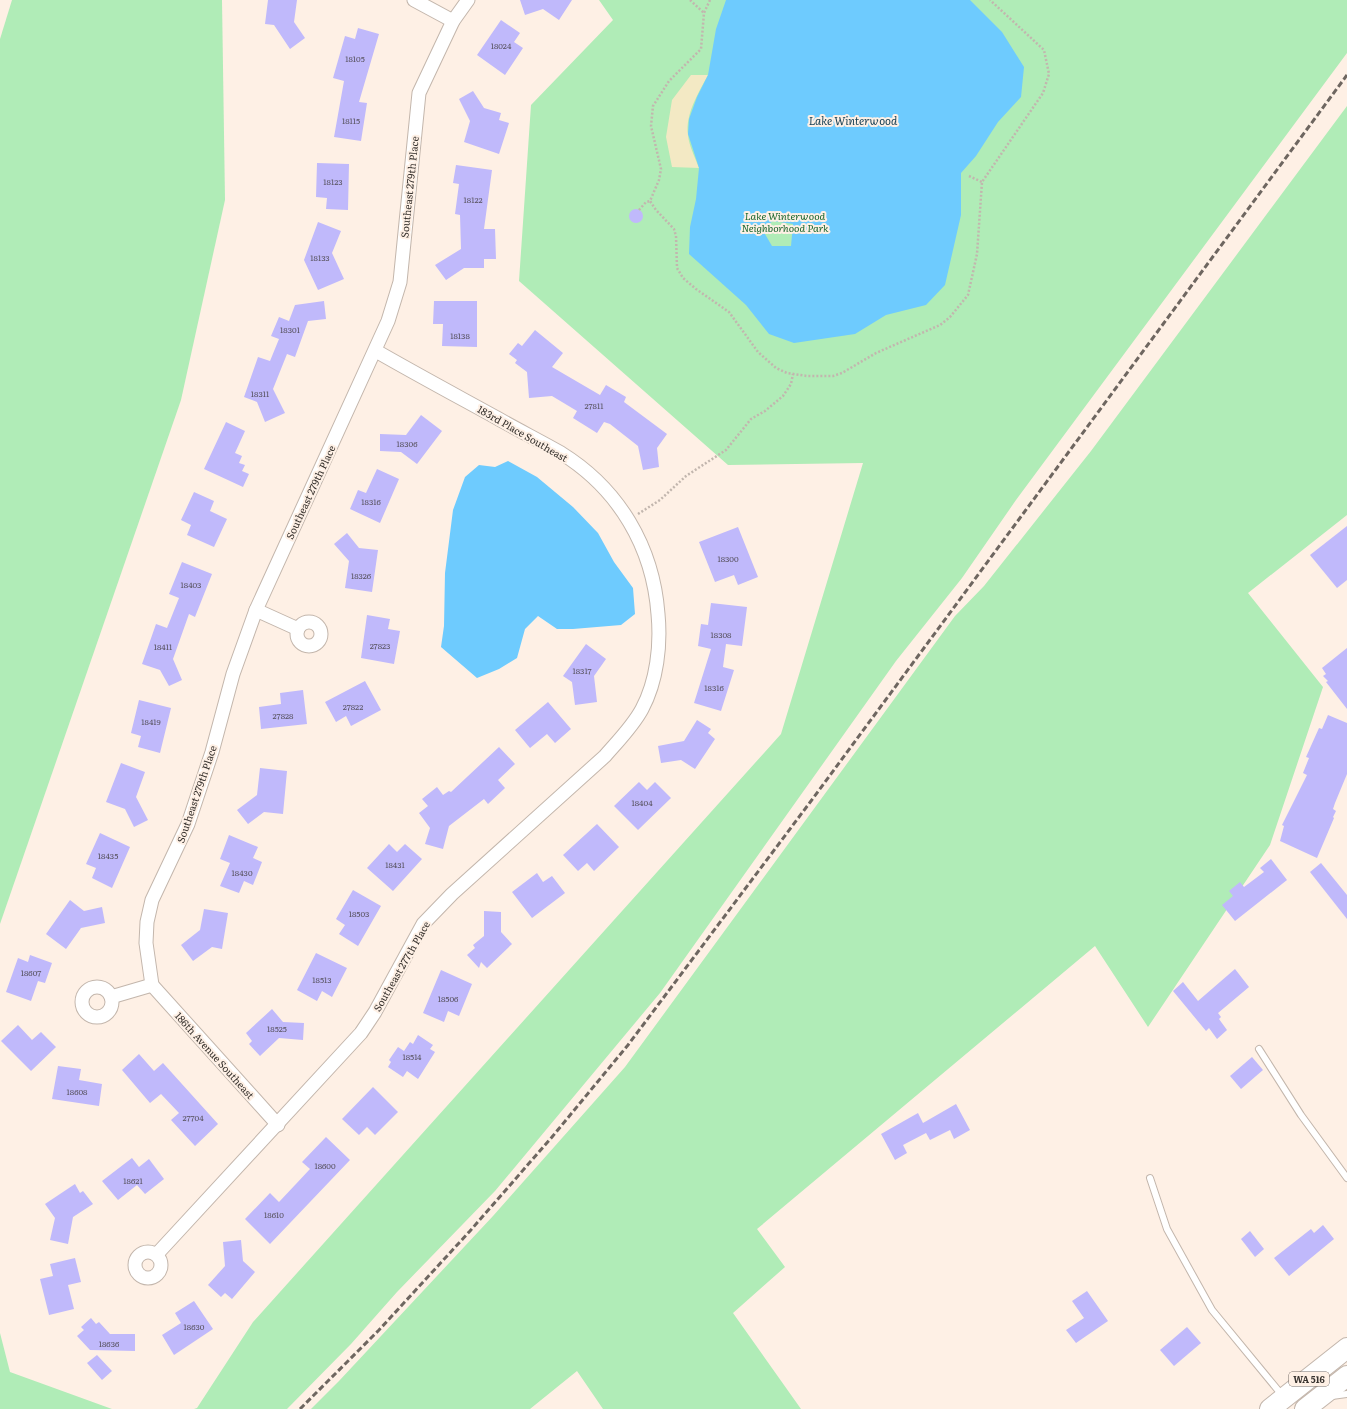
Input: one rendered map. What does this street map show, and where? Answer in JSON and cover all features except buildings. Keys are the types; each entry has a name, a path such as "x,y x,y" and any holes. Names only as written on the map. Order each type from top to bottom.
{"main road":[{"name":"WA 516","path":"1278,1403 1347,1348"},
{"name":"WA 516","path":"1312,1404 1347,1376"}],"street":[{"path":"414,0 453,21"},
{"name":"Southeast 279th Place","path":"152,984 146,943 147,922 152,900 188,824 212,752 233,674 256,610 388,322 400,282 419,93 453,21 468,0"},
{"name":"183rd Place Southeast","path":"376,351 562,454 609,492 629,520 640,540 652,571 657,598 659,626 657,664"},
{"path":"256,610 298,629"},
{"name":"Southeast 277th Place","path":"157,1254 278,1125 361,1033 375,1012 423,924 452,894 605,756 625,733 642,708 652,685 657,664"},
{"path":"111,997 152,984"},
{"name":"186th Avenue Southeast","path":"152,984 278,1125"}],"lane":[{"path":"1259,1049 1301,1115 1347,1178"},
{"path":"1150,1178 1167,1229 1212,1310 1278,1403"},
{"path":"1312,1404 1347,1394"}],"path":[{"path":"690,0 704,13"},
{"path":"638,210 646,202 650,201 659,180 661,169 651,126 653,106 669,82 701,49 704,13 710,0"},
{"path":"650,201 656,210 674,229 676,236 677,268 683,278 696,290 729,312 758,352 776,368 793,374 833,376 842,373 876,354 927,332 950,317 968,295 976,254 982,182 1044,93 1049,74 1044,50 990,0"},
{"path":"969,176 982,182"},
{"path":"629,520 660,500 686,476 726,450 747,422 765,411 783,396 791,384 793,374"}],"green space":[{"path":"12,0 222,0 225,200 181,400 0,924 0,39"},
{"name":"Lake Winterwood Neighborhood Park","path":"599,0 1347,0 1347,53 1016,500 962,578 896,661 660,993 495,1191 397,1292 351,1344 287,1409 194,1409 197,1408 253,1322 781,734 863,463 728,465 519,281 531,105 613,20"},
{"path":"1347,106 1347,515 1248,593 1323,687 1270,845 1148,1027 1095,946 757,1229 785,1267 733,1313 801,1409 603,1409 577,1371 530,1409 311,1409 493,1216 625,1067 955,616 984,586 1091,451"},
{"path":"0,1333 10,1372 112,1409 0,1409"}],"sand":[{"path":"691,75 708,75 691,111 688,127 688,135 692,152 699,168 672,167 666,137 672,100"}],"water":[{"name":"Lake Winterwood","path":"726,0 970,0 1002,32 1024,67 1021,97 998,122 976,156 961,173 961,215 945,285 926,305 886,315 855,334 794,343 769,334 746,305 689,254 690,227 696,199 699,168 688,134 689,119 697,97 708,75 716,29","holes":["773,221 793,224 791,246 772,246 762,229"]},
{"path":"508,461 537,477 573,507 598,533 614,562 633,588 635,614 621,625 573,629 557,629 538,616 525,629 517,658 499,669 477,678 441,647 444,626 445,573 453,510 465,477 479,465 495,467"}],"railway":[{"path":"300,1409 379,1330 470,1231 552,1137 628,1045 811,801 1347,75"}]}
